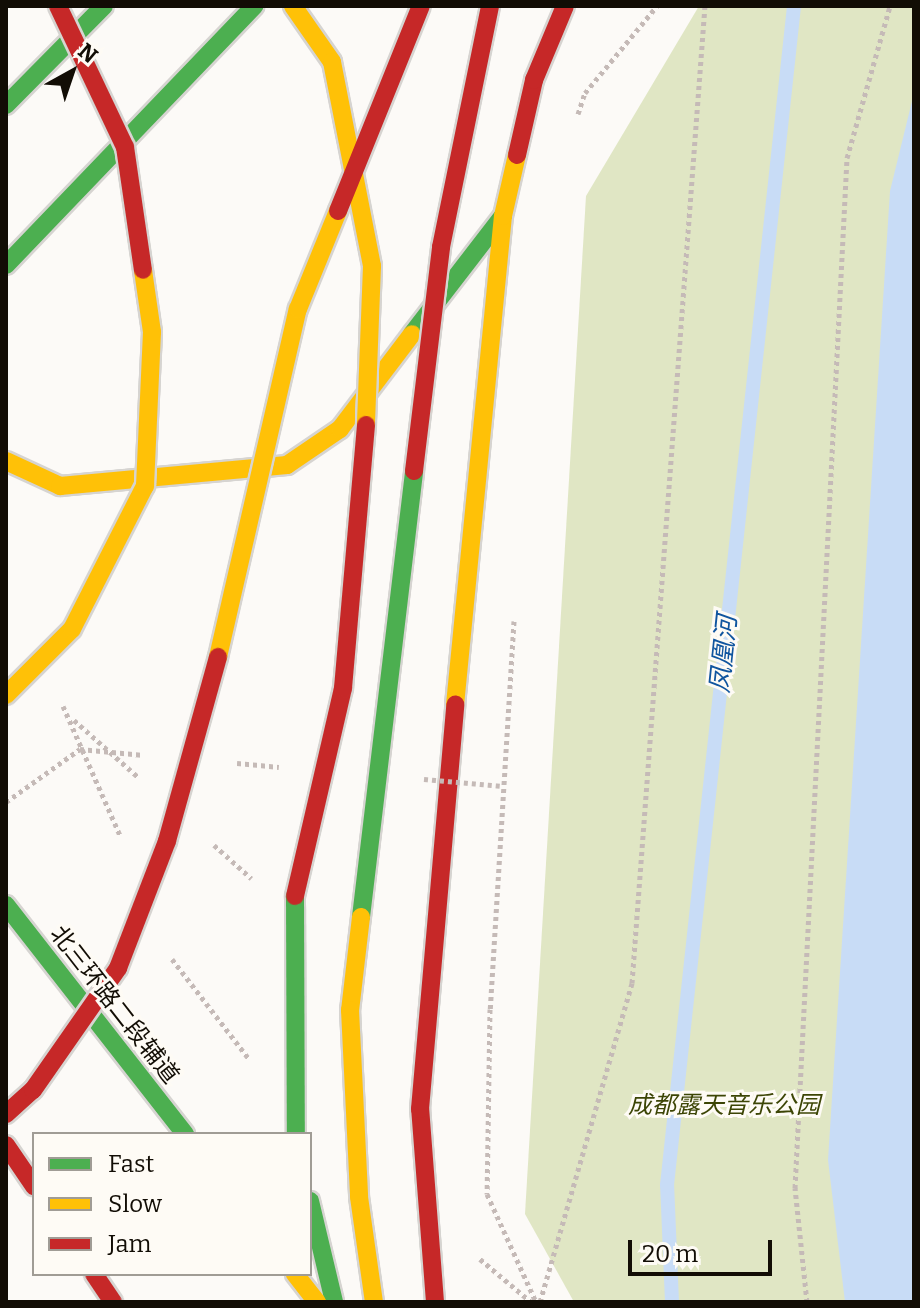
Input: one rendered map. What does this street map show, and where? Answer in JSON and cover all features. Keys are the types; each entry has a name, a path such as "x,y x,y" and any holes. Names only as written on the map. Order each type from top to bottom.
{"main road":[{"path":"6,695 72,629 145,486 152,332 125,147 58,6"},
{"path":"6,105 104,6"},
{"path":"6,265 254,6"},
{"path":"293,6 332,62 372,266 364,480 343,688 295,895 296,1132"},
{"path":"6,1114 33,1090 118,968 167,841 230,615 298,309 421,6"},
{"path":"374,1302 359,1197 350,1010 441,247 490,6"},
{"path":"435,1302 420,1109 439,870 503,216 534,80 565,6"},
{"path":"6,461 60,486 287,465 340,429 503,216"},
{"name":"北三环路二段辅道","path":"6,905 183,1132"},
{"path":"6,1145 32,1183"},
{"path":"312,1209 334,1302"},
{"path":"95,1276 113,1302"},
{"path":"297,1276 317,1302"}],"path":[{"path":"575,122 585,93 657,6"},
{"path":"536,1302 632,983 705,6"},
{"path":"807,1302 795,1188 847,158 890,6"},
{"path":"62,704 70,716 123,844"},
{"path":"70,716 141,780"},
{"path":"6,802 80,749 158,756"},
{"path":"221,761 284,767"},
{"path":"409,778 503,786"},
{"path":"212,843 259,885"},
{"path":"171,957 256,1068"},
{"path":"492,979 487,1194 536,1302"},
{"path":"474,1254 536,1302"}],"green space":[{"name":"成都露天音乐公园","path":"699,6 914,6 914,1302 574,1302 525,1214 586,196"}],"water":[{"path":"914,93 914,1302 845,1302 828,1160 890,191"}],"waterway":[{"name":"凤凰河","path":"672,1302 667,1185 794,6"}],"traffic: fast":[{"path":"6,105 104,6"},
{"path":"6,265 254,6"},
{"path":"412,334 503,216"},
{"path":"361,917 414,471"},
{"path":"295,896 296,1132"},
{"path":"6,905 183,1132"},
{"path":"312,1209 334,1302"}],"traffic: slow":[{"path":"293,6 332,62 372,266 366,425"},
{"path":"455,705 503,216 517,155"},
{"path":"218,657 298,309 338,211"},
{"path":"6,695 72,629 145,486 152,332 143,270"},
{"path":"6,461 60,486 287,465 340,429 412,334"},
{"path":"361,917 350,1010 359,1197 374,1302"},
{"path":"297,1276 317,1302"}],"traffic: jam":[{"path":"58,6 125,147 143,270"},
{"path":"338,211 421,6"},
{"path":"414,471 441,247 490,6"},
{"path":"517,155 534,80 565,6"},
{"path":"295,896 343,688 366,425"},
{"path":"6,1114 33,1090 118,968 167,841 218,657"},
{"path":"435,1302 420,1109 455,705"},
{"path":"6,1145 32,1183"},
{"path":"95,1276 113,1302"}]}
